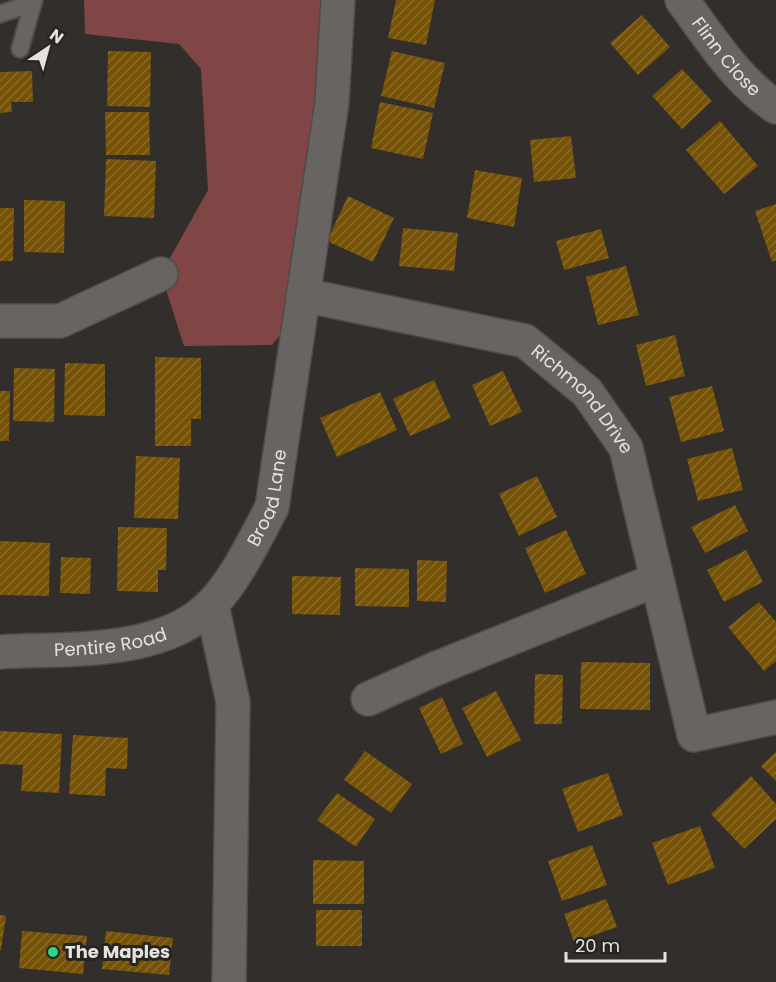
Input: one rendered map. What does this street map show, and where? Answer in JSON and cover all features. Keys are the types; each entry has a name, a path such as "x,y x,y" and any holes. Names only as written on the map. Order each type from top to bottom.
{"street":[{"name":"Broad Lane","path":"212,605 243,560 272,507 332,102 339,0"},
{"name":"Flinn Close","path":"682,0 736,72 760,96 776,107"},
{"path":"0,321 60,321 161,274"},
{"name":"Richmond Drive","path":"303,295 525,341 586,392 626,448 694,735 776,717"},
{"path":"368,699 437,668 656,580"},
{"path":"212,605 233,702 229,982"},
{"name":"Pentire Road","path":"0,652 110,646 154,638 188,623 212,605"}],"lane":[{"path":"0,14 33,1"},
{"path":"20,49 33,1"}],"shaded area":[{"path":"84,0 338,0 300,311 272,345 184,346 161,274 208,190 201,69 179,44 85,34"}],"building":[{"path":"396,0 435,0 426,45 388,38"},
{"path":"642,15 670,47 638,75 610,43"},
{"path":"108,51 151,52 150,107 107,106"},
{"path":"392,51 445,63 434,108 381,96"},
{"path":"682,69 712,101 682,129 652,96"},
{"path":"32,71 33,102 11,102 12,112 0,113 0,72"},
{"path":"380,102 433,113 423,159 371,148"},
{"path":"105,112 149,112 150,155 106,155"},
{"path":"720,121 758,166 724,194 686,150"},
{"path":"571,136 576,178 534,182 530,140"},
{"path":"106,159 156,161 154,218 104,216"},
{"path":"475,170 522,178 514,227 467,218"},
{"path":"348,196 394,218 373,262 327,241"},
{"path":"24,200 65,201 64,253 24,252"},
{"path":"776,204 776,260 772,262 755,211"},
{"path":"0,208 14,208 13,261 0,261"},
{"path":"403,228 458,233 454,271 399,266"},
{"path":"601,229 609,258 564,270 556,241"},
{"path":"626,266 639,315 598,325 586,277"},
{"path":"675,335 685,376 646,386 636,345"},
{"path":"155,357 201,358 201,419 191,419 191,446 155,446"},
{"path":"65,363 105,364 105,416 64,415"},
{"path":"14,368 55,369 54,422 13,421"},
{"path":"503,371 522,412 490,426 472,385"},
{"path":"434,380 451,418 410,436 393,399"},
{"path":"712,386 724,431 681,442 669,397"},
{"path":"0,391 10,391 9,441 0,441"},
{"path":"380,392 397,430 337,457 320,418"},
{"path":"732,448 743,490 698,501 687,459"},
{"path":"136,456 180,458 178,519 134,518"},
{"path":"537,476 557,517 519,536 499,494"},
{"path":"735,505 748,531 705,553 691,527"},
{"path":"118,527 167,528 166,570 158,570 158,592 117,591"},
{"path":"566,530 586,574 545,593 525,548"},
{"path":"0,541 50,543 49,596 0,595"},
{"path":"746,550 763,582 724,602 707,570"},
{"path":"61,557 91,558 90,594 60,593"},
{"path":"417,560 447,561 446,602 417,601"},
{"path":"355,568 409,569 409,607 355,606"},
{"path":"292,576 341,577 340,615 292,614"},
{"path":"759,602 776,622 776,661 764,671 728,627"},
{"path":"581,662 650,663 650,710 580,709"},
{"path":"535,674 563,675 562,724 534,724"},
{"path":"496,691 521,740 487,757 462,708"},
{"path":"442,697 463,744 441,754 419,708"},
{"path":"0,731 62,734 59,793 21,791 23,765 0,764"},
{"path":"73,735 128,738 127,769 106,768 105,796 69,794"},
{"path":"365,751 412,784 391,813 344,780"},
{"path":"776,752 776,781 761,766"},
{"path":"608,773 623,815 578,832 562,789"},
{"path":"751,776 776,804 776,819 744,849 711,814"},
{"path":"337,793 375,819 356,847 317,820"},
{"path":"700,826 715,868 668,885 652,843"},
{"path":"592,845 607,885 562,901 548,861"},
{"path":"313,860 364,861 364,904 313,904"},
{"path":"606,899 617,927 574,942 564,914"},
{"path":"316,910 362,910 362,946 316,946"},
{"path":"0,915 6,916 1,950 0,950"},
{"name":"The Maples","path":"22,931 87,936 83,974 19,968"},
{"path":"106,931 173,938 169,975 102,969"}],"place":[{"name":"The Maples","path":"53,952"}]}
